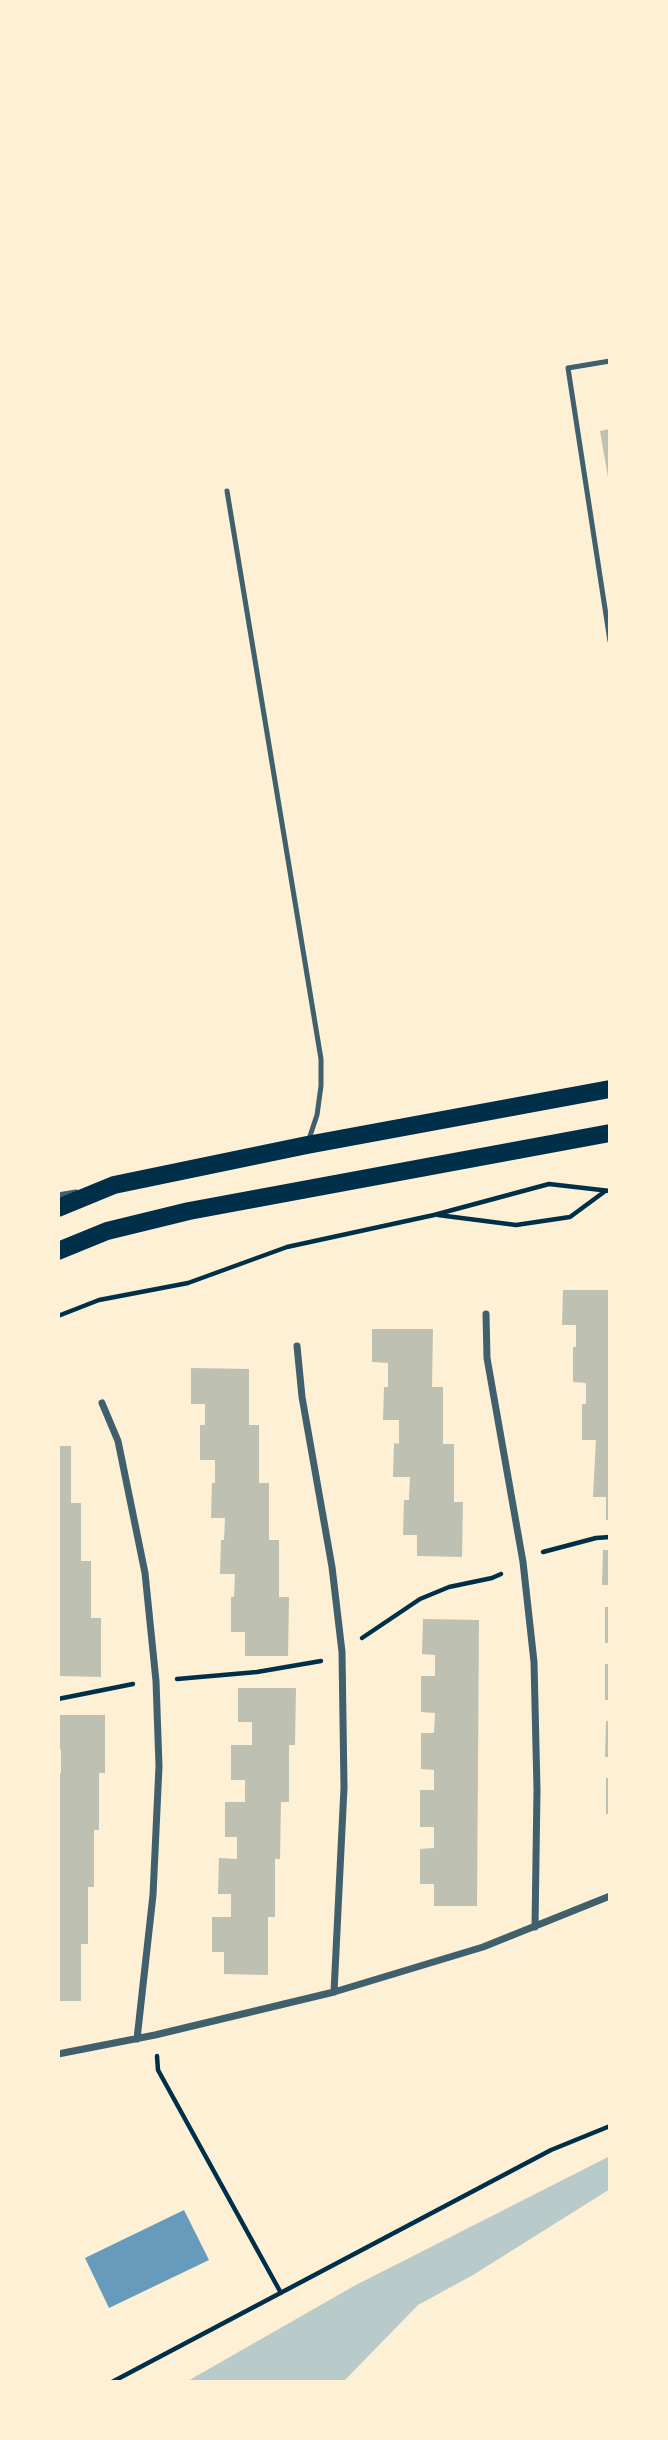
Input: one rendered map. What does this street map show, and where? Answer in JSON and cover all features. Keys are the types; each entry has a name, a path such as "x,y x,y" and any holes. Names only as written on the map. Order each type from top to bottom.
{"main road":[{"path":"58,1208 114,1185 307,1145 610,1088"},
{"path":"58,1237 107,1231 202,1209 610,1133"},
{"path":"58,1251 107,1231"}],"street":[{"path":"58,1196 114,1185"},
{"path":"486,1314 487,1358 523,1563 534,1661 537,1790 535,1927"},
{"path":"297,1346 302,1397 332,1567 342,1652 344,1788 334,1992"},
{"path":"102,1403 118,1441 142,1560 156,1681 159,1766 153,1882 137,2039"},
{"path":"58,2054 137,2039 334,1992 483,1947 610,1895"}],"lane":[{"path":"610,361 568,368 610,641"},
{"path":"227,491 321,1059 317,1115 307,1145"}],"path":[{"path":"58,1315 99,1300 188,1283 287,1247 434,1215 549,1184 607,1191"},
{"path":"434,1215 516,1225 570,1217 607,1191"},
{"path":"158,2070 281,2293"},
{"path":"112,2382 551,2150 610,2126"}],"shaded area":[{"path":"610,2156 610,2189 473,2275 418,2305 343,2382 186,2382 354,2286"}],"water":[{"path":"184,2210 209,2260 109,2308 85,2258"}],"building":[{"path":"610,429 610,483 609,483 600,431"},
{"path":"563,1290 610,1290 610,1520 606,1520 606,1497 593,1497 596,1440 582,1440 582,1404 586,1404 586,1383 573,1382 576,1325 562,1325"},
{"path":"372,1329 433,1329 432,1387 443,1387 443,1444 454,1444 454,1502 463,1502 462,1557 417,1556 417,1535 403,1535 404,1500 409,1500 410,1477 393,1477 394,1443 399,1444 399,1420 383,1420 388,1363 372,1362"},
{"path":"191,1368 249,1369 249,1425 259,1425 259,1483 269,1483 269,1540 279,1540 279,1597 289,1597 288,1656 245,1656 245,1632 231,1632 231,1597 234,1597 235,1574 220,1574 225,1518 211,1518 215,1460 200,1460 200,1425 205,1425 205,1404 191,1404"},
{"path":"58,1446 71,1446 71,1503 81,1503 81,1561 91,1561 91,1618 101,1618 101,1677 58,1676"},
{"path":"603,1550 610,1550 610,1585 602,1585"},
{"path":"605,1607 610,1607 610,1643 605,1643"},
{"path":"423,1619 479,1620 477,1906 434,1906 434,1884 420,1884 420,1849 434,1848 434,1827 420,1827 420,1790 434,1790 434,1770 421,1769 421,1733 434,1733 435,1713 421,1712 421,1676 435,1676 435,1655 422,1654"},
{"path":"605,1664 610,1664 610,1700 605,1700"},
{"path":"238,1688 296,1688 295,1745 289,1745 289,1802 281,1802 280,1859 275,1859 275,1917 268,1917 268,1975 224,1974 224,1952 212,1952 212,1917 231,1917 231,1894 218,1894 219,1858 237,1859 237,1837 225,1837 225,1802 245,1802 245,1780 231,1780 231,1745 252,1745 252,1722 238,1722"},
{"path":"58,1715 105,1715 105,1773 99,1773 99,1830 94,1830 94,1887 88,1887 88,1944 81,1944 81,2001 58,2001 58,1773 61,1773 61,1750 58,1750"},
{"path":"606,1721 610,1721 610,1757 605,1757"},
{"path":"606,1778 610,1778 610,1814 606,1814"}]}
